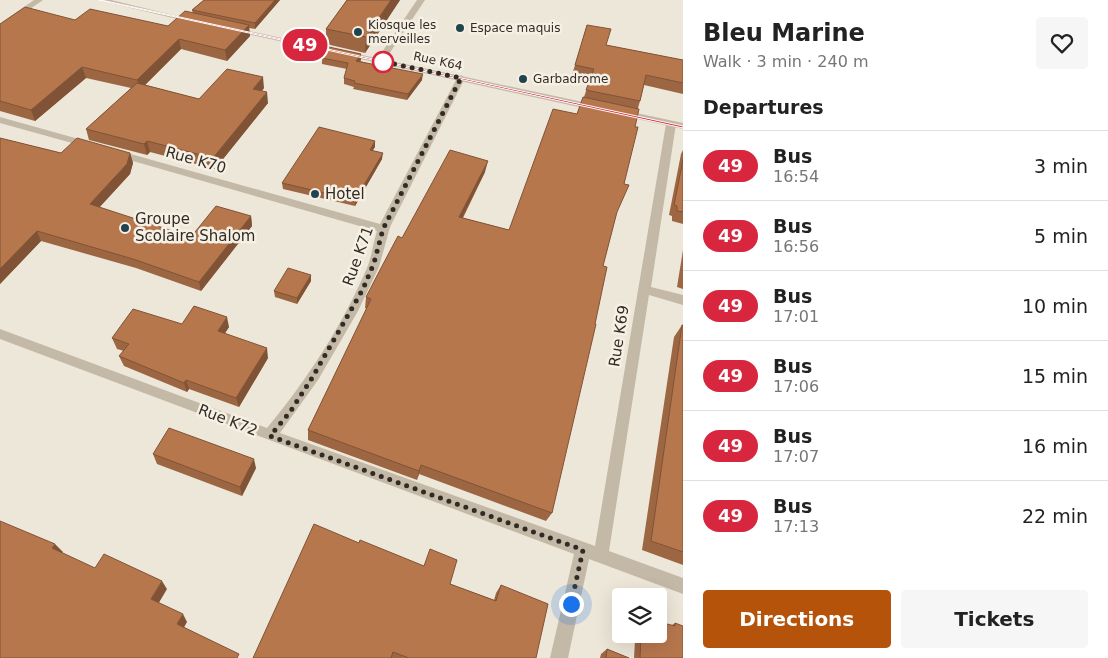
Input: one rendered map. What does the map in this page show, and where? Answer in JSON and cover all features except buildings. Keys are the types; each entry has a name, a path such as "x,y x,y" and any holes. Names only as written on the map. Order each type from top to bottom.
{"street":[{"path":"0,28 39,0"},
{"path":"101,0 205,23"},
{"path":"380,61 421,0"},
{"name":"Rue K64","path":"224,27 677,125"},
{"name":"Rue K71","path":"270,436 290,412 312,378 363,289 374,263 383,229 461,78"},
{"name":"Rue K70","path":"0,120 383,229"},
{"name":"Rue K69","path":"601,555 643,289 677,125"},
{"path":"643,289 683,300"},
{"name":"Rue K72","path":"0,334 270,436 683,586"},
{"path":"559,658 583,550"}],"bus line":[{"name":"49","path":"101,0 683,126"}],"place":[{"name":"Espace maquis","path":"460,28"},
{"name":"Kiosque les merveilles","path":"358,32"},
{"name":"Garbadrome","path":"523,79"},
{"name":"Hotel","path":"315,194"},
{"name":"Groupe Scolaire Shalom","path":"125,228"}],"route":[{"path":"383,62 380,61 461,78 383,229 374,263 363,289 312,378 290,412 270,436 583,550 571,604"}]}
